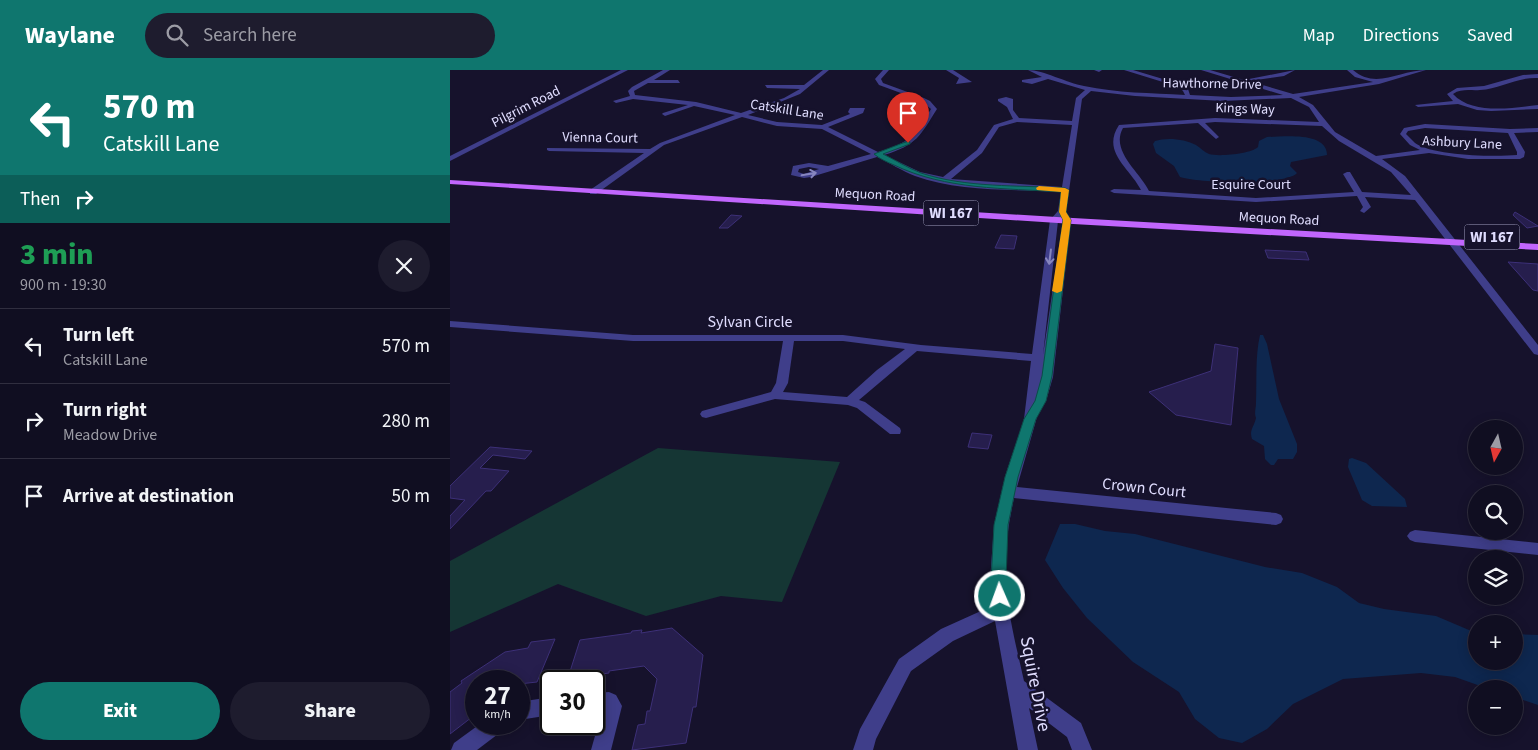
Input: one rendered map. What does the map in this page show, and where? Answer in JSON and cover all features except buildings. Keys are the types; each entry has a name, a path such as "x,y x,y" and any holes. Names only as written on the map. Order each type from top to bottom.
{"main road":[{"name":"Mequon Road","path":"453,176 1062,217 1449,239"},
{"name":"Mequon Road","path":"450,182 955,213 1160,218 1329,232 1359,237 1433,238 1538,247"},
{"path":"1449,239 1538,241"}],"street":[{"name":"Pilgrim Road","path":"450,159 625,70"},
{"path":"633,97 631,91 634,88 667,70"},
{"path":"593,192 651,151 678,137 786,99 806,87 826,70"},
{"path":"828,168 908,143 917,136 934,110 928,102 922,99 881,84 878,79 886,70"},
{"path":"949,70 962,78"},
{"name":"Hawthorne Drive","path":"1031,70 1046,78 1090,89 1135,95 1237,99 1290,95 1380,82 1423,70"},
{"path":"1127,70 1180,86 1186,90 1188,97"},
{"path":"1204,70 1244,80 1290,95 1312,107 1322,124 1341,140 1389,166 1417,198 1538,352"},
{"path":"1244,80 1284,74 1292,70"},
{"path":"1350,70 1357,76 1380,82"},
{"path":"1538,76 1519,76 1487,88 1452,92 1451,97 1477,107 1502,111 1538,107"},
{"path":"1036,79 1046,78"},
{"path":"648,81 678,82"},
{"path":"767,86 806,87"},
{"name":"Squire Drive","path":"1028,750 1001,610 998,581 1001,525 1008,492 1030,419 1044,389 1049,359 1065,190 1075,123 1079,98 1090,89"},
{"name":"Catskill Lane","path":"616,101 633,97 687,103 701,100 739,115 777,124 823,127 918,174 970,184 1065,190"},
{"path":"665,114 701,100"},
{"path":"1418,105 1460,102"},
{"path":"1009,106 1017,120"},
{"path":"823,127 853,114"},
{"path":"944,180 978,155 986,145 996,126 1017,120 1075,123"},
{"path":"1200,120 1216,137"},
{"name":"Kings Way","path":"1147,194 1144,185 1116,147 1115,135 1121,126 1200,120 1322,124"},
{"path":"756,127 766,121"},
{"path":"764,129 777,124"},
{"path":"1429,151 1412,144 1403,134 1406,129 1425,126 1510,131"},
{"name":"Ashbury Lane","path":"1377,158 1429,151 1468,157 1520,157 1521,152 1510,131 1538,130"},
{"name":"Pilgrim Road","path":"450,163 492,139"},
{"name":"Vienna Court","path":"549,149 651,151"},
{"path":"1346,174 1367,207 1364,211"},
{"name":"Esquire Court","path":"1114,191 1256,200 1358,194 1417,198"},
{"name":"Squire Drive","path":"1030,419 1036,358 1062,217"},
{"name":"Sylvan Circle","path":"450,324 633,338 843,338 914,347 1049,359"},
{"path":"775,395 782,383 789,338"},
{"path":"850,401 914,347"},
{"path":"706,414 775,395 850,401 860,405 895,431"},
{"name":"Crown Court","path":"1008,492 1276,518"},
{"path":"1415,536 1538,549"},
{"path":"863,750 867,736 905,665 947,634 1001,610"},
{"path":"1014,684 1074,730 1082,750"},
{"path":"601,750 613,706 609,701 605,701"},
{"path":"461,750 481,735"}],"green space":[{"path":"658,448 840,462 782,602 721,596 646,616 558,584 450,632 450,561"}],"water":[{"path":"1293,136 1312,139 1320,142 1325,147 1327,155 1291,162 1290,166 1297,173 1276,180 1259,182 1204,181 1180,177 1174,166 1156,153 1153,144 1155,141 1160,140 1181,140 1196,145 1209,154 1227,155 1254,149 1258,147 1259,141 1267,137"},
{"path":"1260,335 1263,335 1267,344 1279,399 1297,444 1297,452 1293,459 1278,459 1274,465 1271,465 1265,459 1264,446 1252,439 1251,436 1256,418 1257,360"},
{"path":"1352,458 1366,463 1405,499 1407,507 1372,506 1362,500 1348,467 1349,459"},
{"path":"1060,524 1075,524 1105,531 1135,534 1265,567 1302,573 1337,587 1359,603 1384,609 1436,616 1468,630 1468,670 1523,670 1523,634 1538,635 1538,705 1523,700 1523,680 1468,680 1468,682 1455,677 1421,673 1343,679 1293,704 1267,729 1242,743 1219,738 1195,719 1179,692 1133,662 1087,618 1063,588 1045,560"}],"slow traffic":[{"path":"1039,188 1065,190 1062,212 1067,220 1057,291"}],"route":[{"path":"908,143 896,149 877,154 918,174 944,180 970,184 1065,190 1062,212 1067,220 1047,376 1040,401 1030,419 1012,477 1001,525 998,581 1000,596"}]}
